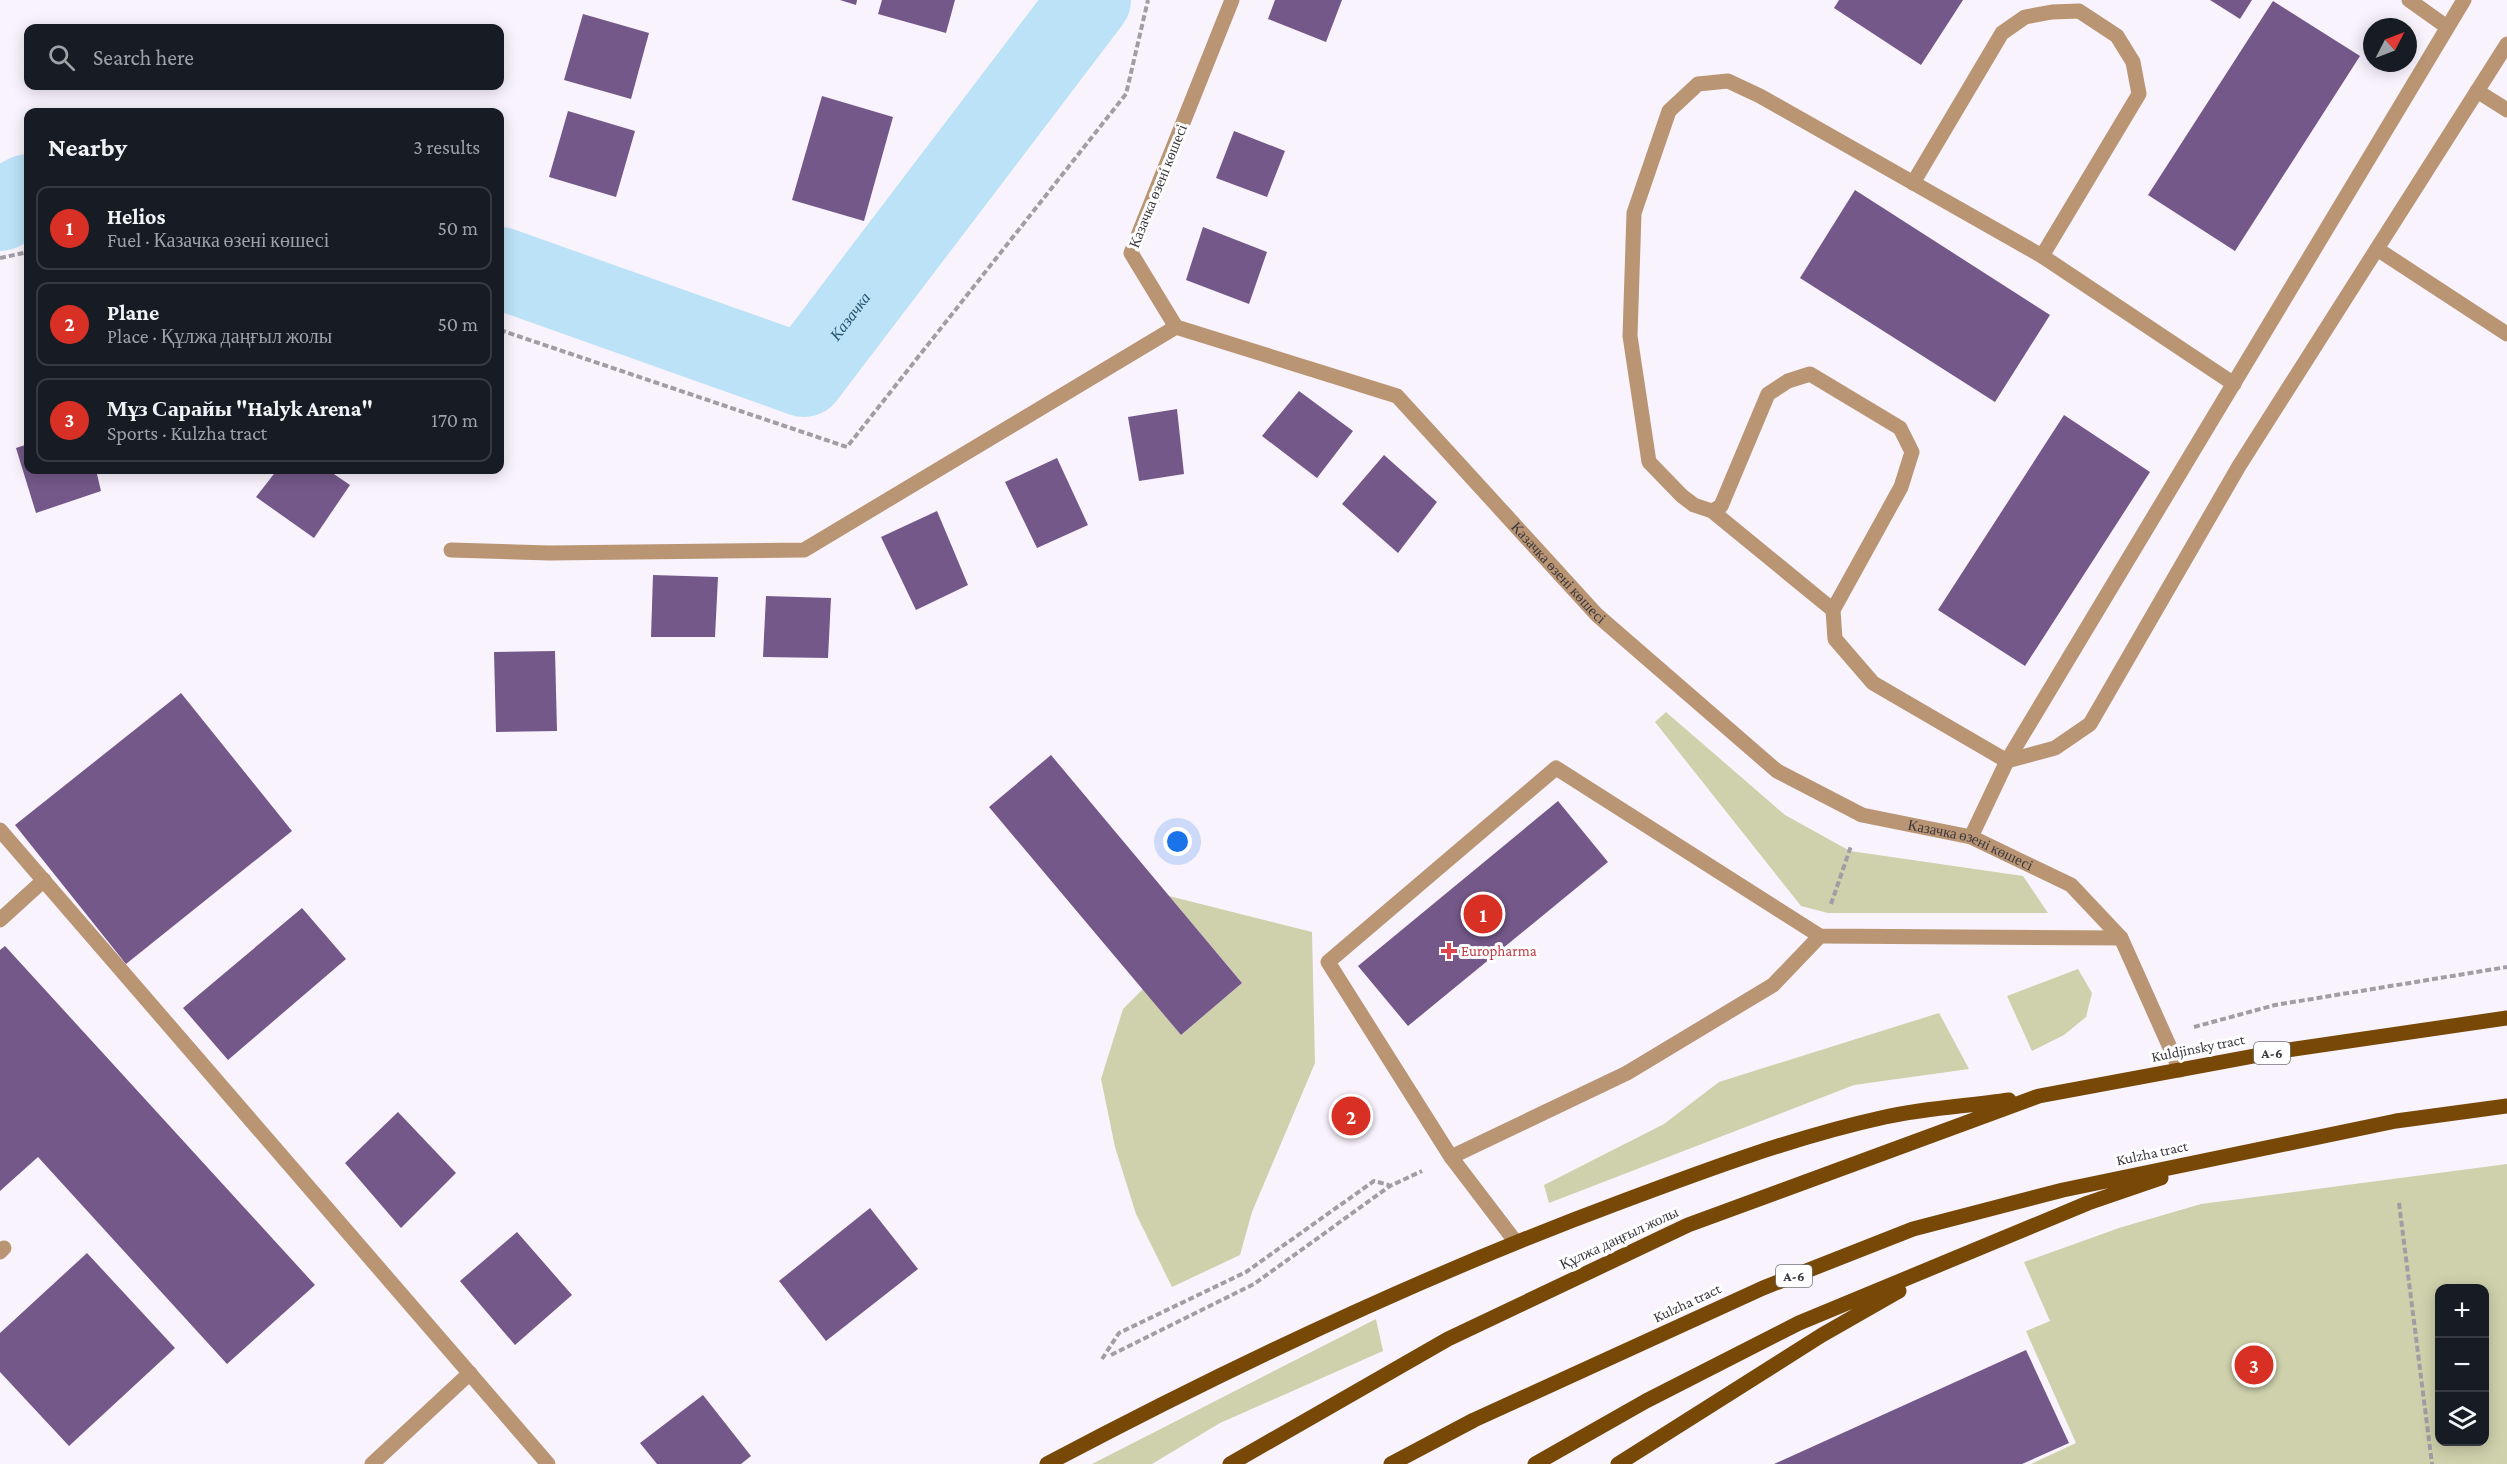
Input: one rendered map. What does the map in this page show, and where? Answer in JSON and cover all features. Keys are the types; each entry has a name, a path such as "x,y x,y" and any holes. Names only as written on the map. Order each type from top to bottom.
{"main road":[{"name":"Kuldjinsky tract","path":"2039,1096 2281,1051 2507,1018"},
{"path":"1047,1464 1144,1413 1366,1307 1515,1241 1752,1153 1886,1117 2039,1096"},
{"name":"Құлжа даңғыл жолы","path":"1233,1462 1448,1339 1688,1225 2039,1096"},
{"name":"A-6","path":"2222,1157 2396,1121 2507,1106"},
{"name":"Kulzha tract","path":"1535,1464 1646,1401 1799,1323 1949,1263 2088,1203 2222,1157"},
{"name":"Kulzha tract","path":"1390,1464 1474,1420 1763,1288 1913,1229 2063,1190 2222,1157"},
{"path":"1618,1464 1822,1335 1949,1263"}],"street":[{"name":"Казачка өзені көшесі","path":"1232,0 1131,253 1176,327 1397,396 1597,615 1777,771 1862,815 1971,837 2071,885 2121,938 2180,1070"},
{"path":"2409,0 2447,27"},
{"path":"1971,837 2007,762 2464,0"},
{"path":"1913,183 2002,33 2025,17 2052,12 2079,11 2117,36 2133,62 2139,94 2042,256"},
{"path":"1712,511 1721,506 1768,394 1788,381 1810,374 1900,428 1912,452 1901,487 1833,610 1835,639 1873,683 2007,762 2055,748 2090,724 2239,466 2507,44"},
{"path":"1833,610 1712,511 1695,505 1682,496 1649,462 1630,336 1634,213 1669,111 1698,84 1728,81 1761,96 2042,256 2234,384"},
{"path":"2477,91 2507,110"},
{"path":"2377,249 2507,334"},
{"path":"451,550 549,553 804,550 1176,327"},
{"path":"1515,1241 1451,1157 1328,962 1556,768 1820,936 2121,938"},
{"path":"0,830 548,1464"},
{"path":"0,920 44,880"},
{"path":"1451,1157 1627,1073 1773,985 1820,936"},
{"path":"372,1464 470,1373"}],"path":[{"path":"504,331 847,447 1126,94 1148,0"},
{"path":"0,258 24,253"},
{"path":"1820,936 1862,815"},
{"path":"2164,1035 2275,1005 2507,967"},
{"path":"1102,1359 1119,1333 1246,1272 1374,1181 1390,1186 1254,1284 1111,1355"},
{"path":"2399,1203 2432,1464"}],"green space":[{"path":"1666,712 1785,815 1850,851 2023,876 2048,913 1828,913 1801,906 1655,722"},
{"path":"1169,896 1312,932 1315,1063 1252,1212 1240,1255 1172,1287 1136,1214 1115,1147 1101,1079 1123,1009 1143,989 1181,1035 1242,983"},
{"path":"2078,969 2092,993 2086,1017 2064,1035 2032,1051 2007,996"},
{"path":"1939,1013 1969,1069 1854,1085 1549,1203 1544,1185 1664,1124 1719,1082"},
{"path":"2507,1164 2507,1464 2031,1464 2076,1443 2026,1331 2050,1321 2024,1262 2119,1228 2201,1204"},
{"path":"1376,1319 1383,1351 1220,1423 1152,1464 1092,1464"}],"building":[{"path":"840,0 857,0 856,5"},
{"path":"882,0 955,0 946,33 878,14"},
{"path":"1275,0 1342,0 1326,42 1268,19"},
{"path":"1839,0 1963,0 1921,65 1834,8"},
{"path":"2210,0 2252,0 2240,19"},
{"path":"2273,1 2360,56 2235,251 2148,195"},
{"path":"583,14 649,33 631,99 564,80"},
{"path":"822,96 893,117 864,221 792,200"},
{"path":"568,111 635,131 616,197 549,177"},
{"path":"1234,131 1285,151 1267,197 1216,178"},
{"path":"1855,190 2050,315 1995,402 1800,278"},
{"path":"1203,227 1267,252 1249,304 1186,280"},
{"path":"1299,391 1353,431 1317,478 1262,436"},
{"path":"1177,409 1184,474 1139,481 1128,417"},
{"path":"2064,415 2150,472 2025,666 1938,610"},
{"path":"24,445 24,474 16,448"},
{"path":"1384,455 1437,502 1398,553 1342,504"},
{"path":"1057,458 1088,525 1037,548 1005,482"},
{"path":"24,474 97,474 101,491 36,513"},
{"path":"274,474 334,474 350,485 314,538 256,497"},
{"path":"937,511 968,585 916,610 881,537"},
{"path":"653,575 718,577 715,637 651,637"},
{"path":"766,596 831,598 828,658 763,657"},
{"path":"555,651 557,731 496,732 494,652"},
{"path":"181,693 292,831 126,964 15,825"},
{"path":"1051,755 1242,983 1181,1035 989,807"},
{"path":"1558,801 1608,862 1408,1026 1358,966"},
{"path":"302,908 346,959 228,1060 183,1008"},
{"path":"5,946 315,1285 227,1364 38,1157 0,1191 0,950"},
{"path":"398,1112 456,1173 401,1228 345,1163"},
{"path":"870,1208 918,1269 826,1341 779,1281"},
{"path":"517,1232 572,1295 515,1345 460,1281"},
{"path":"87,1253 175,1348 69,1446 0,1372 0,1333"},
{"path":"2026,1350 2069,1443 2022,1464 1774,1464"},
{"path":"703,1395 751,1456 741,1464 657,1464 640,1443"}],"waterway":[{"name":"Казачка","path":"504,269 804,376 1090,0"},
{"name":"Казачка","path":"0,210 24,197"}],"place":[{"name":"Helios","path":"1483,914"},
{"name":"Europharma","path":"1449,951"},
{"name":"Plane","path":"1351,1116"},
{"name":"Мұз Сарайы \"Halyk Arena\"","path":"2254,1365"}]}
